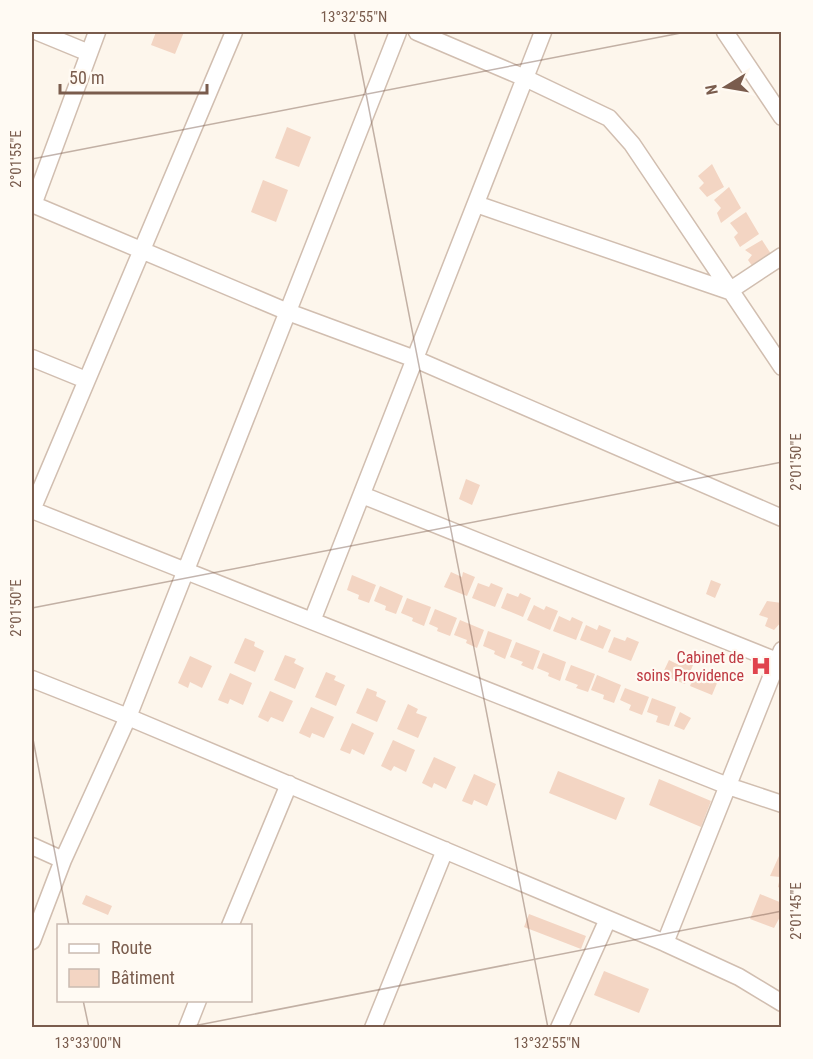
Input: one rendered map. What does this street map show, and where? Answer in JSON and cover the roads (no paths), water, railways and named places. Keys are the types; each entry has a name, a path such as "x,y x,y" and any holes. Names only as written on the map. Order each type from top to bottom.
{"street":[{"path":"38,32 89,53"},
{"path":"97,32 32,205 288,312 415,359 782,518"},
{"path":"234,32 32,510 728,786 782,804"},
{"path":"32,941 63,860 128,717 398,32"},
{"path":"417,32 525,78 609,118 632,144 782,367"},
{"path":"312,621 543,32"},
{"path":"724,32 782,117"},
{"path":"476,204 729,291"},
{"path":"729,291 782,256"},
{"path":"32,358 86,380"},
{"path":"362,495 779,655 665,943"},
{"path":"32,679 128,717 665,943 739,977 782,1003"},
{"path":"231,924 288,784"},
{"path":"32,846 63,860"},
{"path":"373,1028 445,850"},
{"path":"559,1028 608,919"},
{"path":"187,1028 197,1002"}],"place":[{"name":"Cabinet de soins Providence","path":"761,666"}]}
